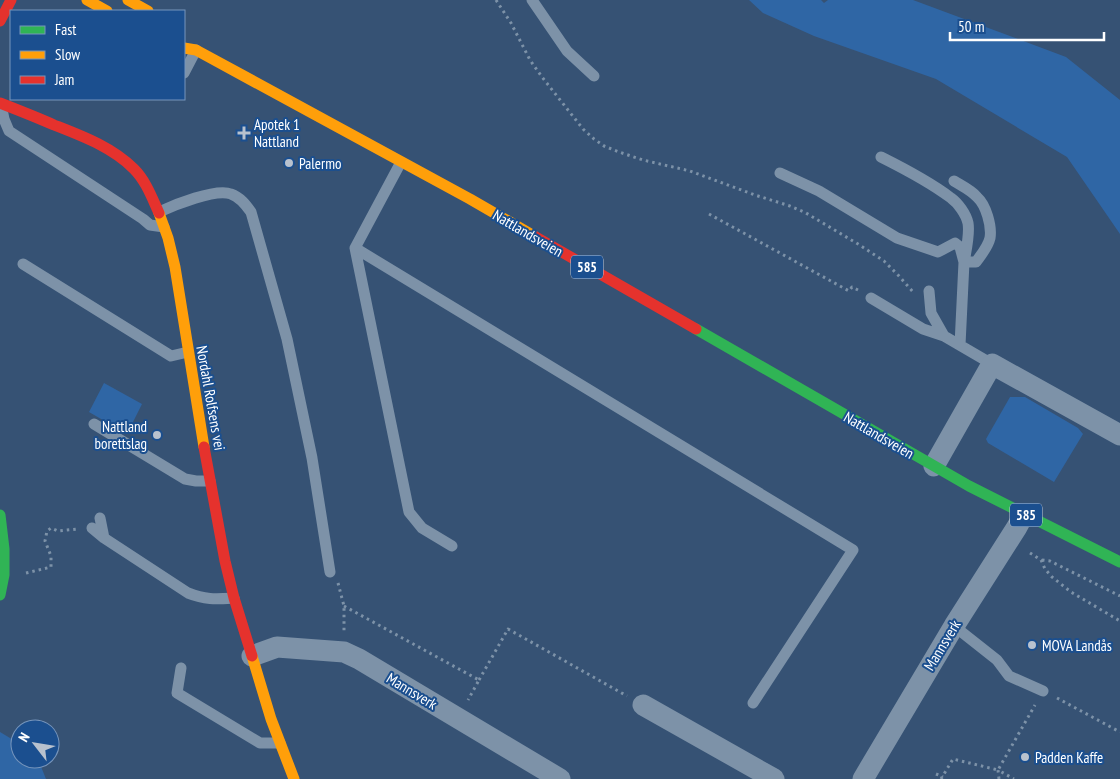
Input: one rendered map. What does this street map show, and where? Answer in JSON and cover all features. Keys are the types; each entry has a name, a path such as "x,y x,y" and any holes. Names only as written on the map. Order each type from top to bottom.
{"main road":[{"path":"0,21 11,0"},
{"path":"87,0 105,10"},
{"path":"128,0 146,10"},
{"name":"Nattlandsveien","path":"186,43 470,199 969,486 1120,562"},
{"name":"Nordahl Rolfsens vei","path":"0,103 80,135 118,156 134,170 145,184 159,212 175,267 225,561 234,598 271,719 294,779"},
{"path":"0,515 4,549 4,575 0,595"}],"street":[{"path":"934,466 992,364 1120,435"},
{"name":"Mannsverk","path":"863,779 954,626 1024,514"},
{"name":"Mannsverk","path":"252,656 278,647 344,652 359,658 560,779"},
{"path":"643,705 774,779"}],"lane":[{"path":"532,0 567,51 594,76"},
{"path":"185,71 196,50"},
{"path":"0,103 9,131 150,225 164,227"},
{"path":"882,157 907,170 953,199 963,212 968,224 960,345"},
{"path":"400,162 355,248 409,512 422,528 452,546"},
{"path":"780,174 819,191 897,238 938,252 955,243 960,247 964,262"},
{"path":"954,181 977,196 984,206 988,220 990,237 984,250 976,262 964,262"},
{"path":"159,212 179,203 214,193 230,193 243,201 251,212 287,338 312,458 330,572"},
{"path":"355,248 853,550 754,704"},
{"path":"24,264 171,356 188,352"},
{"path":"929,291 931,313 944,336"},
{"path":"871,298 923,329 944,336 992,364"},
{"path":"94,424 184,478 196,481 210,481"},
{"path":"100,518 104,538"},
{"path":"92,528 104,538 188,593 198,597 213,599 234,598"},
{"path":"954,626 997,660 1009,676 1043,691"},
{"path":"180,668 177,693 260,743 280,743"}],"path":[{"path":"496,0 511,23 530,60 564,106 594,139 604,146 619,152 643,160 690,171 806,213 884,261 931,313"},
{"path":"709,214 849,291 852,287 871,298"},
{"path":"19,574 51,567 51,556 45,541 47,531 51,528 58,531 92,528"},
{"path":"1030,553 1041,560 1050,561 1120,596"},
{"path":"1041,560 1052,577 1072,592 1120,620"},
{"path":"330,572 336,575 344,606 344,652"},
{"path":"344,606 479,680"},
{"path":"458,718 508,629 643,705"},
{"path":"999,779 998,770 1043,691 1120,732"},
{"path":"936,774 942,778 953,759 998,770 1014,779"}],"shaded area":[{"path":"749,0 821,0 824,3 828,0 913,0 1066,57 1120,100 1120,234 1067,157 936,79 814,36 763,13"},
{"path":"104,383 142,404 127,434 89,412"},
{"path":"1010,397 1025,397 1078,428 1083,434 1054,482 988,443 986,439"},
{"path":"0,732 10,738 10,769 42,769 46,779 0,779"}],"traffic: fast":[{"path":"696,329 969,486 1120,562"},
{"path":"0,515 4,549 4,575 0,595"}],"traffic: slow":[{"path":"87,0 105,10"},
{"path":"128,0 146,10"},
{"path":"185,48 196,50 470,199 534,236"},
{"path":"159,213 168,238 175,267 204,447"},
{"path":"252,656 271,719 294,779"}],"traffic: jam":[{"path":"0,21 11,0"},
{"path":"0,103 86,138 116,154 134,169 142,179 159,213"},
{"path":"534,236 696,329"},
{"path":"204,447 225,561 252,656"}],"place":[{"name":"Apotek 1 Nattland","path":"244,133"},
{"name":"Palermo","path":"289,163"},
{"name":"Nattland borettslag","path":"157,435"},
{"name":"MOVA Landås","path":"1032,645"},
{"name":"Padden Kaffe","path":"1025,757"}]}
